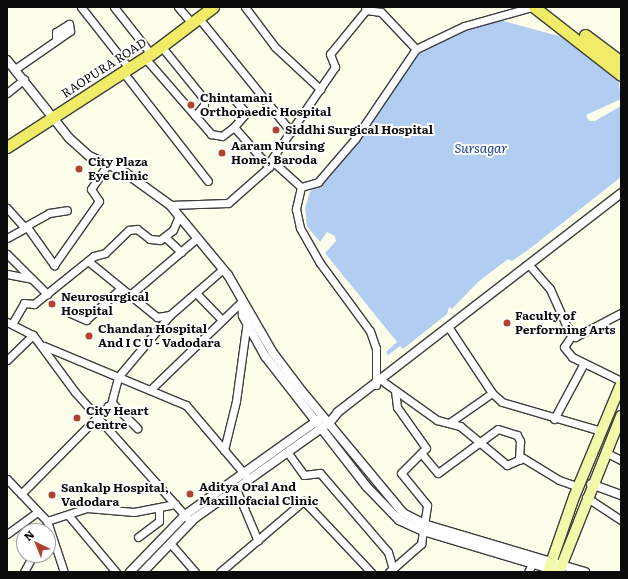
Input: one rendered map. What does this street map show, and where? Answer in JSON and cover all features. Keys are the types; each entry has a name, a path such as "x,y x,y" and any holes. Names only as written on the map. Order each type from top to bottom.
{"main road":[{"name":"RAOPURA ROAD","path":"7,147 148,56 194,19 213,7"},
{"path":"533,7 595,51 621,76"},
{"path":"545,7 621,62"},
{"path":"556,569 583,475 621,384"},
{"path":"556,569 605,452 618,431 621,416"},
{"path":"583,475 592,482"},
{"path":"578,490 586,497"}],"street":[{"path":"80,7 208,181"},
{"path":"114,7 148,56 195,116 215,136 234,127 246,113 234,98"},
{"path":"178,7 194,19 291,132"},
{"path":"245,7 275,47 320,89"},
{"path":"302,187 318,182 355,139 416,49 464,26 533,7"},
{"path":"170,205 228,203 270,163 335,66 330,54 365,9 381,12 416,49"},
{"path":"15,68 56,37"},
{"path":"160,46 204,99 204,105 195,116"},
{"path":"7,60 24,79 52,117 89,156 123,171 170,205 223,269 241,303 265,356 390,512 424,528 534,560 556,569 585,572"},
{"path":"7,93 24,79"},
{"path":"234,127 270,163 302,187"},
{"path":"7,208 54,265 99,200 91,189 108,164"},
{"path":"302,187 296,209 300,228 320,263 370,331 376,348 379,383"},
{"path":"143,572 170,544 188,519 288,454 322,428 328,419 379,383 530,266 621,193"},
{"path":"7,238 49,213 68,210"},
{"path":"179,216 173,230 165,237 150,239 137,229 129,230 105,253 88,261 34,304 24,303 10,323 34,334 97,418 188,519"},
{"path":"165,237 181,252"},
{"path":"130,295 197,238"},
{"path":"7,254 47,294"},
{"path":"88,261 157,317 170,315"},
{"path":"530,266 550,289 572,335"},
{"path":"21,494 111,404 118,377 170,315 223,269"},
{"path":"7,274 32,279"},
{"path":"68,312 86,320 121,288"},
{"path":"196,293 222,320"},
{"path":"150,390 241,303"},
{"path":"572,335 575,337 621,313"},
{"path":"249,320 273,353 328,419 390,502 402,514 424,528"},
{"path":"224,450 236,401 249,320"},
{"path":"449,328 492,393 515,408 554,419 618,431"},
{"path":"7,360 34,334"},
{"path":"572,335 565,350 583,365 621,381"},
{"path":"42,345 186,405 249,480"},
{"path":"554,419 583,365"},
{"path":"379,383 395,391 437,420 449,423 482,442 507,465 523,458 578,490"},
{"path":"391,570 421,544 427,505 401,473 426,448 397,407 395,391"},
{"path":"449,423 492,393"},
{"path":"111,404 138,428"},
{"path":"130,572 188,519 243,472 316,421 328,419"},
{"path":"421,453 438,473 498,429 509,431 520,441 519,460"},
{"path":"605,452 621,460"},
{"path":"288,454 304,475 320,473 388,552 391,570"},
{"path":"7,479 47,521 69,516 87,508 115,512 159,509 175,504"},
{"path":"592,482 621,495"},
{"path":"236,489 258,541"},
{"path":"586,497 621,520"},
{"path":"220,572 302,502 371,572"},
{"path":"138,538 159,521 159,509"},
{"path":"7,534 37,512"},
{"path":"69,516 116,572"},
{"path":"170,544 195,572"},
{"path":"56,554 64,572"},
{"path":"528,572 534,560"},
{"path":"24,572 29,563"}],"water":[{"name":"Sursagar","path":"500,20 566,38 618,76 621,99 586,115 589,121 595,121 621,106 621,177 528,250 512,261 508,259 478,282 452,309 449,307 447,314 403,349 400,346 388,355 386,352 397,342 325,253 336,241 335,236 327,232 320,242 307,226 305,208 310,192 417,50 479,22"}],"place":[{"name":"Chintamani Orthopaedic Hospital","path":"191,105"},
{"name":"Siddhi Surgical Hospital","path":"276,130"},
{"name":"Aaram Nursing Home, Baroda","path":"222,153"},
{"name":"City Plaza Eye Clinic","path":"79,169"},
{"name":"Neurosurgical Hospital","path":"52,304"},
{"name":"Faculty of Performing Arts","path":"507,323"},
{"name":"Chandan Hospital And I C U - Vadodara","path":"89,336"},
{"name":"City Heart Centre","path":"77,418"},
{"name":"Aditya Oral And Maxillofacial Clinic","path":"190,494"},
{"name":"Sankalp Hospital, Vadodara","path":"52,495"}]}
